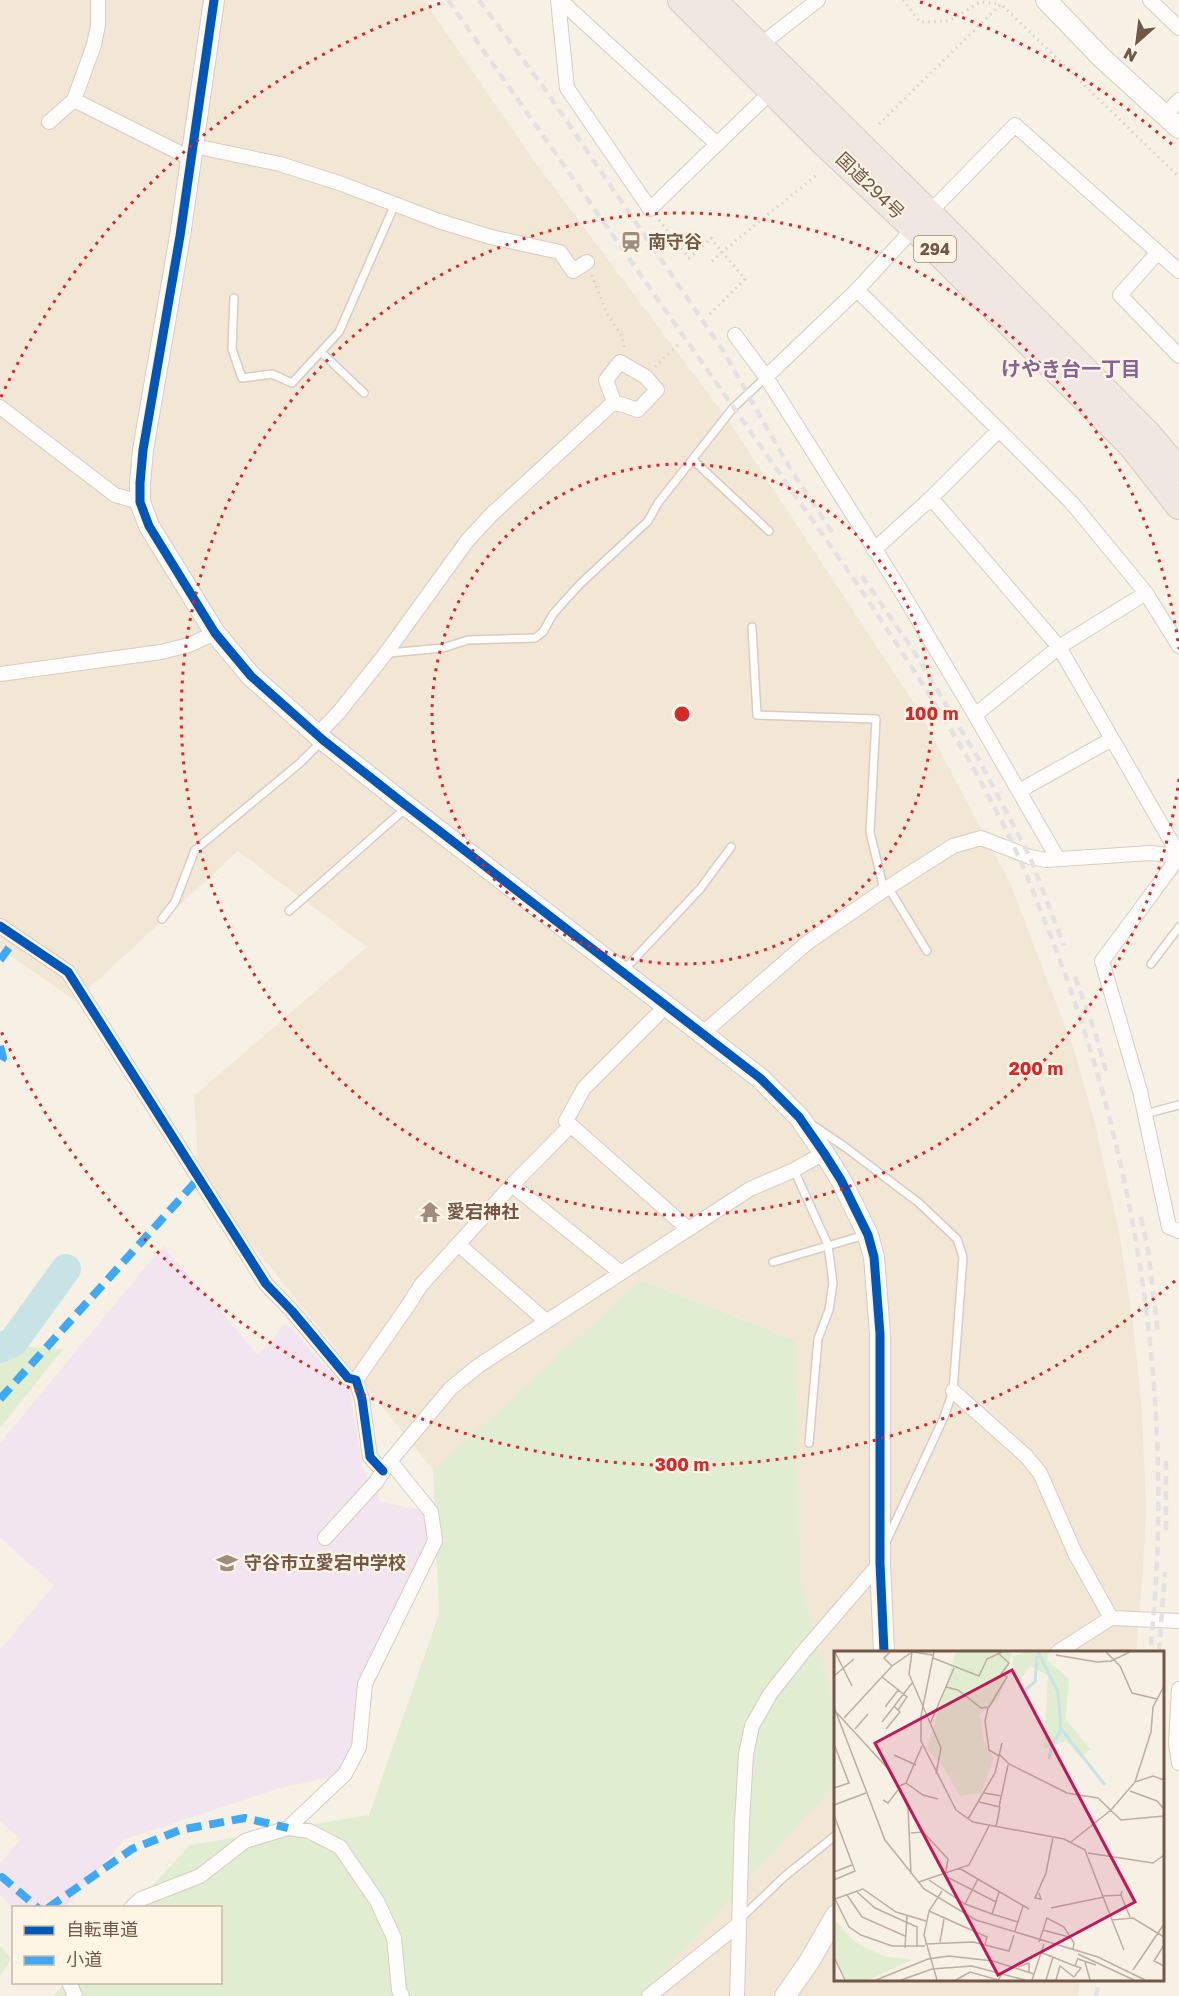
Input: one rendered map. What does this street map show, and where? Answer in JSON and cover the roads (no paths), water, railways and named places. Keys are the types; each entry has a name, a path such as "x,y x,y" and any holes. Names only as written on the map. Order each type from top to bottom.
{"highway":[{"name":"国道294号","path":"681,0 780,83 921,220 1149,435 1179,471"},
{"name":"国道294号","path":"713,0 759,46 780,83"},
{"name":"国道294号","path":"921,220 1131,445 1179,506"}],"street":[{"path":"49,122 74,100 94,45 98,24 98,0"},
{"path":"214,0 193,152 143,450 140,502 149,526 215,633 251,676 321,737 408,806 760,1078 799,1117 824,1153 841,1180 868,1235 874,1257 880,1334 880,1558 884,1651"},
{"path":"559,0 717,144"},
{"path":"559,0 567,88 650,208 780,83"},
{"path":"1046,0 1102,58 1172,122 1179,100"},
{"path":"1150,0 1179,28"},
{"path":"759,46 814,1"},
{"path":"74,100 193,152 280,164 342,183 439,221 491,237 560,252 573,271 587,262"},
{"path":"766,377 857,290 921,220 1015,125 1179,271"},
{"path":"1158,252 1120,295 1179,356"},
{"path":"857,290 1072,503 1146,593 1179,646"},
{"path":"735,335 766,377 898,586 1058,860"},
{"path":"620,362 646,377 657,390 638,410 614,402 606,380 620,362"},
{"path":"321,737 386,653 467,541 491,515 614,402"},
{"path":"0,407 115,495 140,502"},
{"path":"874,550 931,498 999,430"},
{"path":"931,498 1059,647 1179,856"},
{"path":"975,715 1059,647 1146,593"},
{"path":"0,674 161,652 189,645 215,633"},
{"path":"1019,791 1112,739"},
{"path":"704,1033 807,943 953,846 981,838 1030,857 1058,860 1150,853 1179,856"},
{"path":"1179,856 1102,961 1145,1114 1169,1227 1179,1231"},
{"path":"0,926 68,972 266,1284 292,1311 348,1378 356,1380"},
{"path":"667,1005 584,1088 566,1121 687,1228"},
{"path":"356,1380 421,1285 512,1185 570,1126"},
{"path":"325,1538 450,1388 478,1366 687,1228 750,1190 824,1153"},
{"path":"512,1185 620,1272"},
{"path":"458,1244 546,1321"},
{"path":"288,1828 345,1774 360,1747 365,1684 435,1541 431,1512 387,1466 370,1457 362,1399 356,1380"},
{"path":"953,1391 1026,1456 1040,1473 1076,1552 1112,1618"},
{"path":"737,1996 746,1754 752,1726 770,1694 880,1558"},
{"path":"1061,1651 1112,1618 1179,1622"},
{"path":"1179,1689 1176,1744 1179,1763"},
{"path":"133,1906 141,1899 200,1876 245,1841 288,1828 309,1831 340,1847 377,1901 394,1938 399,1990 402,1996"},
{"path":"785,1996 809,1962 834,1918"},
{"path":"649,1996 739,1922"}],"lane":[{"path":"234,298 232,349 242,378 272,374 292,383 339,332 395,204"},
{"path":"321,352 364,393"},
{"path":"386,653 443,648 468,640 535,638 543,632 553,614 580,585 648,520 658,503 733,408 766,377"},
{"path":"693,460 770,531"},
{"path":"752,627 757,715 876,718 870,832 886,889 927,951"},
{"path":"162,919 175,902 195,850 300,763 321,737"},
{"path":"289,911 408,806"},
{"path":"623,971 700,889 730,848"},
{"path":"1151,964 1179,927"},
{"path":"1145,1114 1179,1105"},
{"path":"799,1117 845,1147 919,1203 957,1239 963,1257 953,1391 944,1418 880,1558"},
{"path":"794,1170 828,1245 833,1283 829,1310 818,1339 809,1443"},
{"path":"773,1262 868,1235"},
{"path":"739,1922 785,1876 834,1837"}],"waterway":[{"path":"0,1348 13,1342 66,1269"}],"railway":[{"path":"448,0 860,588 962,749 1016,851 1076,1007 1104,1096 1126,1187 1142,1279 1153,1372 1158,1465 1157,1559 1150,1651"},
{"path":"479,0 544,88 722,349 791,470 833,533"},
{"path":"862,576 915,653 978,758 1030,857 1064,946"},
{"path":"1075,977 1106,1071"},
{"path":"1141,1217 1148,1250 1158,1332"},
{"path":"1166,1461 1166,1533"},
{"path":"1159,1651 1165,1572"},
{"path":"1096,1996 1099,1981"}],"place":[{"name":"南守谷","path":"631,242"},
{"name":"愛宕神社","path":"430,1212"},
{"name":"守谷市立愛宕中学校","path":"227,1563"}],"district":[{"name":"けやき台一丁目","path":"1071,369"}]}
